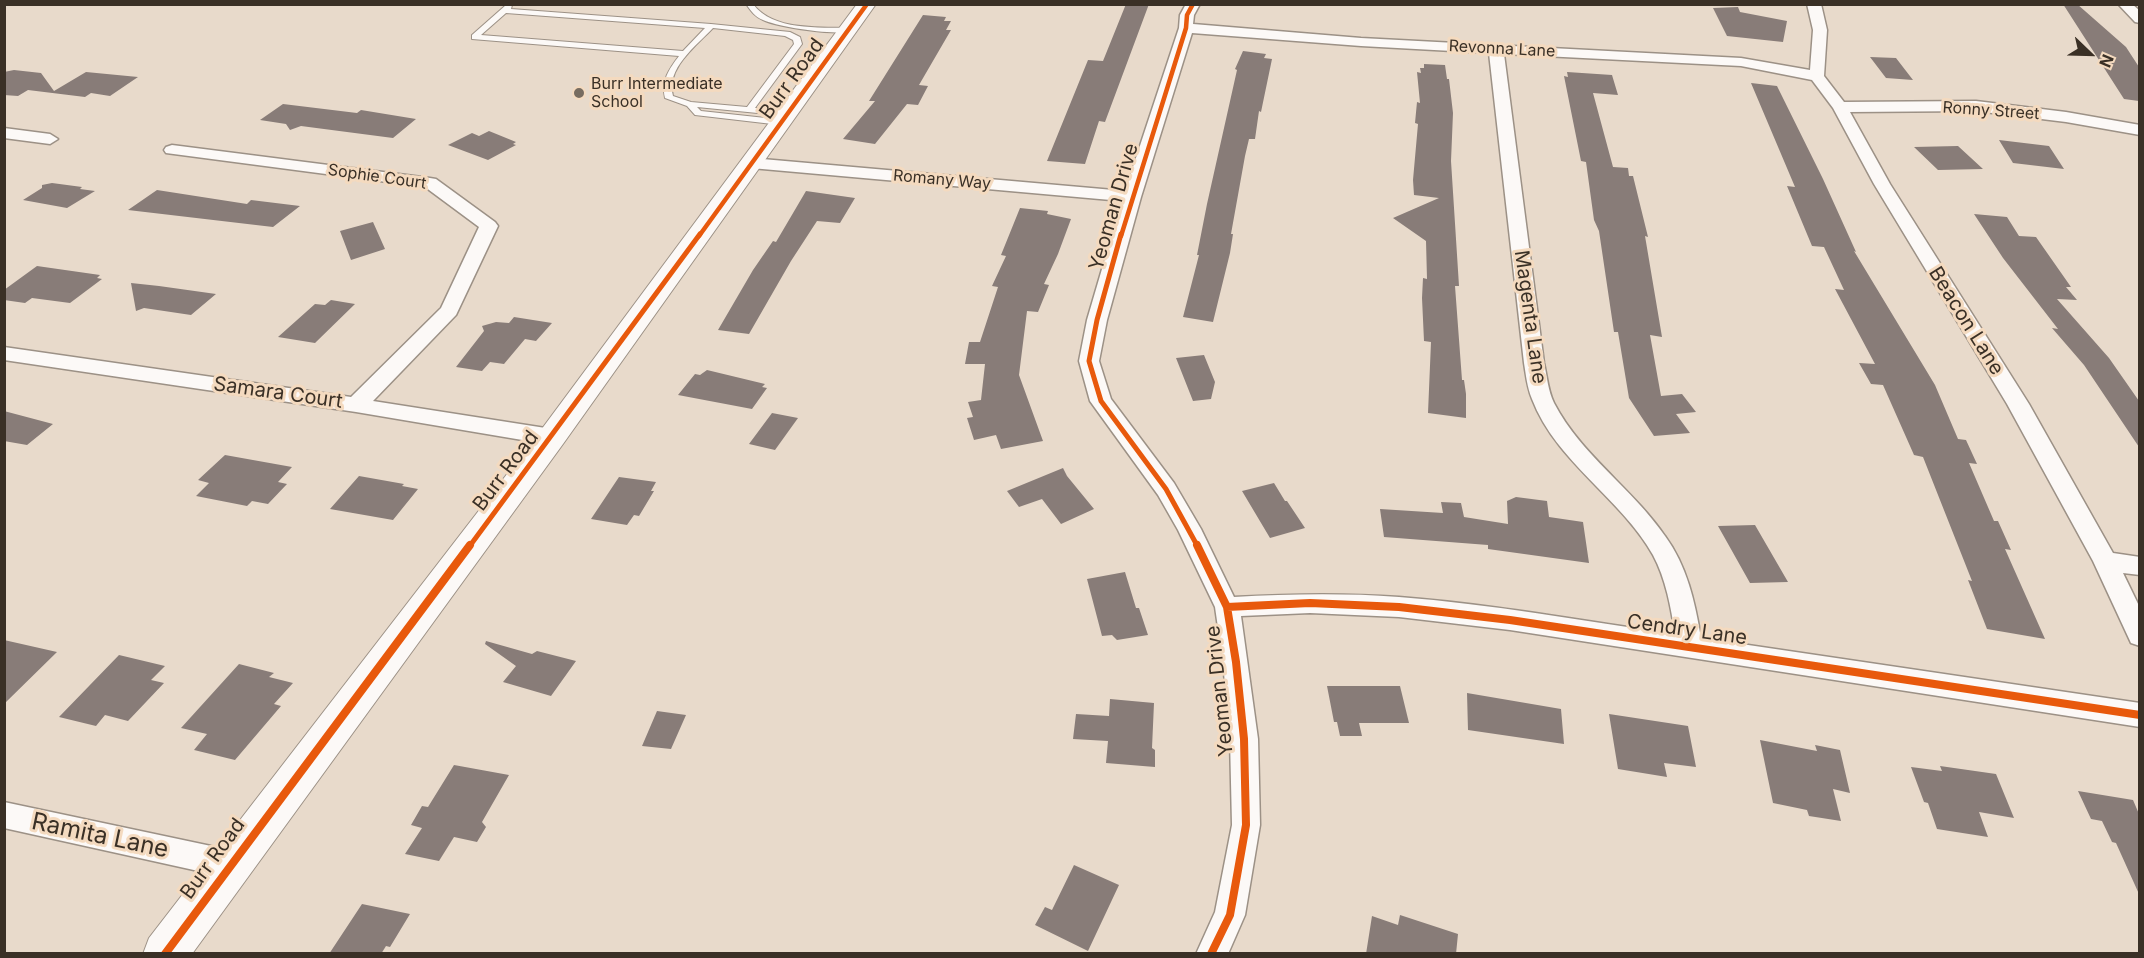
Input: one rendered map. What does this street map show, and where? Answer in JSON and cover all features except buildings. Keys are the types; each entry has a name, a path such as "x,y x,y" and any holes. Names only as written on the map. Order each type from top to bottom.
{"street":[{"name":"Burr Road","path":"165,954 230,864 552,437 867,4"},
{"name":"Yeoman Drive","path":"1193,4 1187,15 1186,28 1132,197 1097,320 1089,361 1101,401 1166,489 1189,529 1227,607 1245,739 1246,825 1230,915 1210,954"},
{"path":"1814,4 1818,12 1820,31 1817,76"},
{"path":"2124,4 2139,19"},
{"name":"Revonna Lane","path":"1186,28 1290,38 1741,62 1817,76"},
{"name":"Magenta Lane","path":"1496,49 1534,363 1543,401 1572,447 1618,494 1658,544 1682,597 1690,647"},
{"name":"Beacon Lane","path":"1817,76 1840,107 1882,184 2018,404 2106,561 2139,636"},
{"name":"Ronny Street","path":"1840,107 1976,106 2036,113 2139,130"},
{"path":"4,134 50,139"},
{"name":"Sophie Court","path":"172,150 430,183 489,225 449,311 356,405"},
{"name":"Romany Way","path":"751,163 1132,197"},
{"name":"Samara Court","path":"4,353 356,405 552,437"},
{"path":"2106,561 2139,566"},
{"name":"Cendry Lane","path":"1227,607 1310,603 1399,607 1510,620 2139,716"},
{"name":"Ramita Lane","path":"4,815 230,864"}],"lane":[{"path":"513,4 475,37 686,54"},
{"path":"749,4 756,14 771,22 810,28 849,30"},
{"path":"505,11 711,26 787,34 796,39 798,44 750,109"},
{"path":"711,26 667,78 665,90 669,98 674,102 690,105 750,109 784,117"},
{"path":"690,105 698,113 784,117"}],"cycle path":[{"path":"165,954 230,864 552,437 867,4"},
{"path":"1193,4 1187,15 1186,28 1132,197 1097,320 1089,361 1101,401 1166,489 1189,529 1227,607 1236,662 1244,739 1246,825 1230,915 1211,954"},
{"path":"1227,607 1310,603 1399,607 1510,620 2140,715"}],"place":[{"name":"Burr Intermediate School","path":"579,93"}]}
